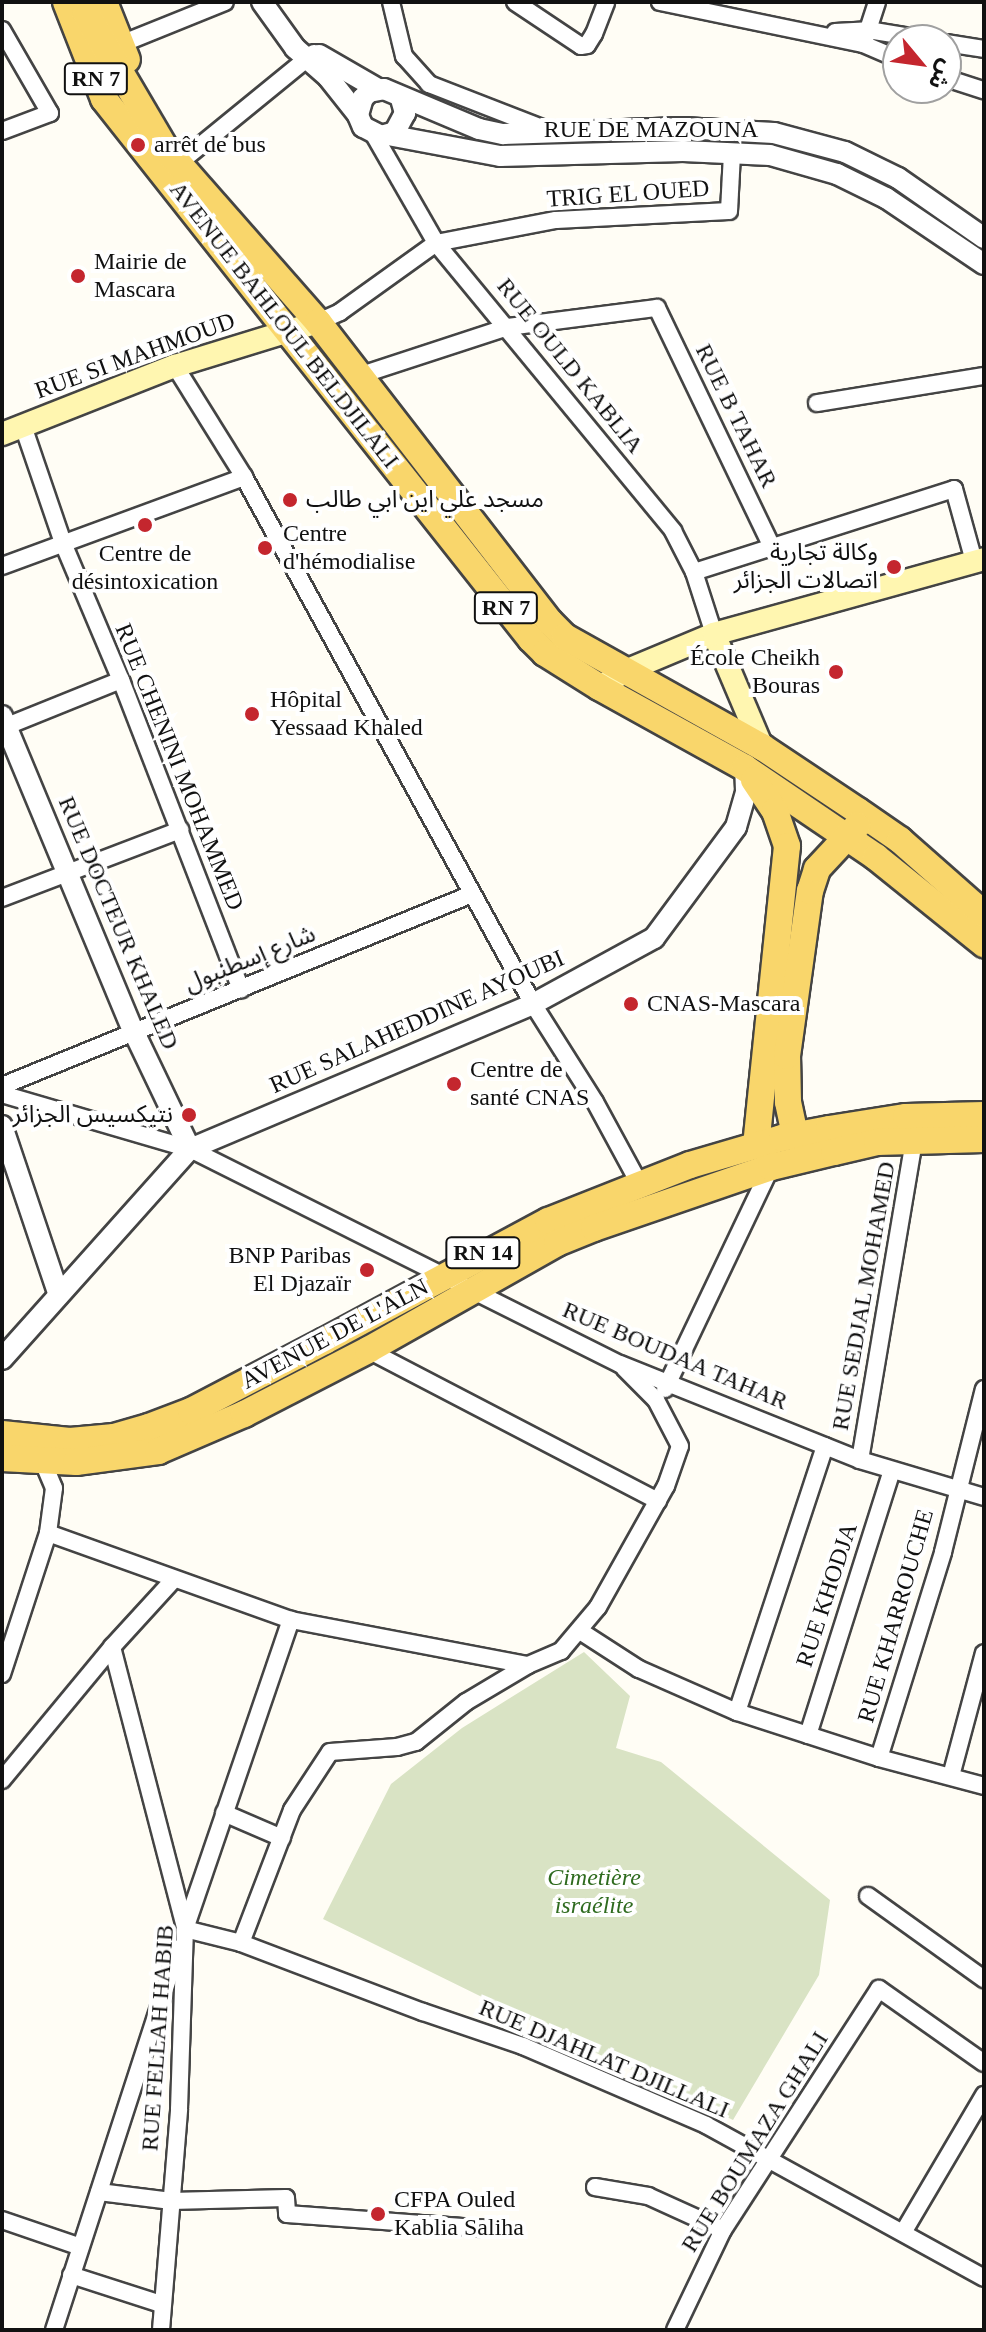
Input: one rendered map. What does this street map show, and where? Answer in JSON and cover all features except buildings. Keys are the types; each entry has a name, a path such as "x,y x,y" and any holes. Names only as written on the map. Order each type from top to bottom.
{"main road":[{"name":"AVENUE BAHLOUL BELDJILALI","path":"84,5 121,44 162,153 318,322 550,622 565,637 762,747 858,811 900,840 984,914"},
{"name":"AVENUE BAHLOUL BELDJILALI","path":"84,5 162,153 287,329 531,639 545,653 599,687 745,768 849,839 984,944"},
{"name":"RUE SI MAHMOUD","path":"12,430 175,366 287,329 318,322"},
{"path":"599,687 628,670 714,634 979,560"},
{"path":"714,634 762,747"},
{"path":"745,768 775,811 787,846 756,1145"},
{"path":"795,1135 788,1102 787,1056 810,891 817,869 849,839 858,825 858,811"},
{"name":"AVENUE DE L'ALN","path":"2,1434 70,1441 114,1437 191,1411 548,1221 690,1165 795,1135 906,1117 984,1115"},
{"name":"AVENUE DE L'ALN","path":"2,1458 76,1462 158,1451 244,1414 368,1350 557,1243 594,1228 771,1167 877,1142 984,1139"}],"street":[{"path":"121,44 225,2"},
{"path":"262,2 311,55 358,115 363,127 381,135 404,120 401,99 391,90 378,89 311,55 278,2"},
{"path":"391,2 404,56 429,84 552,132"},
{"path":"515,2 581,46 587,45 594,34 606,2"},
{"path":"660,2 726,9 814,34 882,38"},
{"path":"865,37 877,2"},
{"path":"2,30 50,113 2,131"},
{"path":"865,37 882,48"},
{"path":"962,46 984,49"},
{"path":"162,153 311,55"},
{"path":"962,83 984,90"},
{"path":"358,115 363,98 378,89"},
{"name":"RUE DE MAZOUNA","path":"401,99 479,129 503,134 683,128 774,133 845,152 898,178 984,238"},
{"name":"RUE DE MAZOUNA","path":"381,135 500,156 770,155 837,174 886,198 984,264"},
{"name":"RUE OULD KABLIA","path":"381,135 436,243 673,531 694,572 714,634"},
{"name":"TRIG EL OUED","path":"436,243 556,220 729,211 732,153"},
{"path":"318,322 340,312 436,243"},
{"name":"RUE B TAHAR","path":"504,328 657,308 771,545"},
{"path":"358,376 504,328"},
{"path":"175,366 244,477 533,1004 595,1102 640,1185"},
{"path":"817,403 984,376"},
{"name":"RUE CHENINI MOHAMMED","path":"12,430 121,680 241,990"},
{"path":"2,566 244,477"},
{"path":"694,572 954,489 979,560"},
{"path":"4,723 121,680"},
{"name":"RUE DOCTEUR KHALED","path":"4,723 133,1030 190,1149"},
{"name":"RUE SALAHEDDINE AYOUBI","path":"190,1149 533,1004 654,938 736,827 746,791 745,768"},
{"path":"2,898 180,830"},
{"name":"شارع إسطنبول","path":"2,1086 472,894"},
{"name":"RUE BOUDAA TAHAR","path":"2,1094 190,1149 370,1242 472,1289 620,1364 860,1460 984,1497"},
{"path":"2,1126 59,1295"},
{"name":"RUE SEDJAL MOHAMED","path":"860,1460 914,1140"},
{"path":"2,1359 190,1149"},
{"path":"656,1400 671,1383 771,1167"},
{"path":"368,1350 658,1501"},
{"path":"241,1943 309,1779 330,1752 397,1747 416,1742 466,1702 528,1665 561,1651 598,1607 658,1501 680,1446 656,1400 620,1364"},
{"name":"RUE KHARROUCHE","path":"879,1758 943,1552 984,1389"},
{"path":"737,1712 825,1446"},
{"path":"2,1674 48,1533 54,1488 43,1462"},
{"name":"RUE KHODJA","path":"808,1735 892,1470"},
{"path":"48,1533 291,1620 528,1665"},
{"path":"2,1780 112,1647 174,1579"},
{"name":"RUE FELLAH HABIB","path":"161,2330 179,2109 185,1929 291,1620"},
{"path":"580,1631 639,1669 737,1712 879,1758 984,1786"},
{"path":"54,2330 185,1929 112,1647"},
{"path":"951,1776 984,1653"},
{"path":"224,1813 282,1838"},
{"path":"868,1896 984,1979"},
{"name":"RUE DJAHLAT DJILLALI","path":"185,1929 241,1943 523,2046 706,2125 904,2231 984,2278"},
{"name":"RUE BOUMAZA GHALI","path":"680,2328 723,2230 879,1989 984,2063"},
{"path":"904,2231 984,2095"},
{"path":"595,2187 648,2196 723,2230"},
{"path":"99,2192 171,2201 286,2198 287,2214 489,2229"},
{"path":"2,2220 81,2247"},
{"path":"71,2275 161,2304"}],"green space":[{"name":"Cimetière israélite","path":"584,1652 630,1696 616,1748 661,1762 830,1900 819,1975 733,2120 323,1919 391,1784 462,1728"}],"place":[{"name":"arrêt de bus","path":"138,145"},
{"name":"Mairie de Mascara","path":"78,276"},
{"name":"مسجد علي اين ابي طالب","path":"290,500"},
{"name":"Centre de désintoxication","path":"145,525"},
{"name":"Centre d'hémodialise","path":"265,548"},
{"name":"وكالة تجارية اتصالات الجزائر","path":"894,567"},
{"name":"École Cheikh Bouras","path":"836,672"},
{"name":"Hôpital Yessaad Khaled","path":"252,714"},
{"name":"CNAS-Mascara","path":"631,1004"},
{"name":"Centre de santé CNAS","path":"454,1084"},
{"name":"نتيكسيس الجزائر","path":"189,1115"},
{"name":"BNP Paribas El Djazaïr","path":"367,1270"},
{"name":"CFPA Ouled Kablia Saliha","path":"378,2214"}]}
